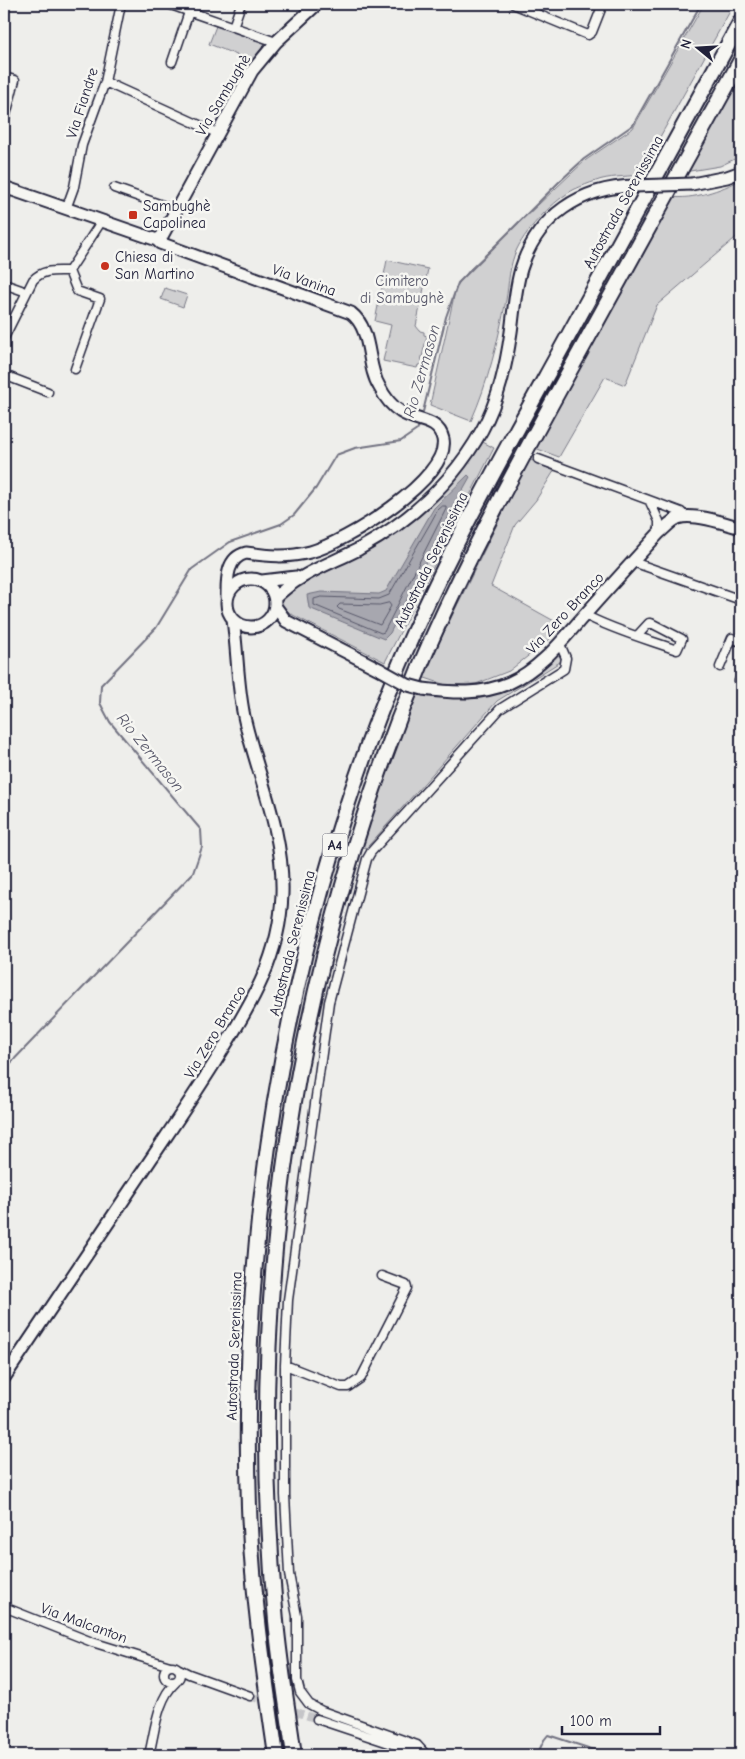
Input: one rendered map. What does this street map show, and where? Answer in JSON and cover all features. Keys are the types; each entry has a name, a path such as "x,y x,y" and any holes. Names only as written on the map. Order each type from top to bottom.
{"highway":[{"name":"Autostrada Serenissima","path":"276,1755 257,1621 249,1511 247,1409 251,1297 265,1155 293,1000 309,935 327,870 360,766 379,715 430,598 486,485 741,21"},
{"name":"A4","path":"294,1755 276,1623 269,1514 267,1407 270,1299 286,1149 301,1062 329,934 377,778 418,673 450,602 483,534 556,395 741,60"}],"main road":[{"name":"Via Sambughè","path":"157,240 162,236 252,71 276,42 317,4"},
{"path":"227,597 233,586 240,581 248,579 262,581 282,580 300,576 361,548 398,524 438,490 470,451 483,428 496,398 506,361 516,288 521,270 530,247 548,221 562,209 578,199 600,190 617,187 692,184 727,177 741,172"},
{"path":"6,188 157,240"},
{"name":"Via Vanina","path":"157,240 160,243 351,313 359,322 366,339 378,384 388,400 396,409 435,426 442,437 443,451 440,458 418,485 402,500 346,537 312,552 286,557 246,553 240,554 235,558"},
{"path":"686,517 713,520 741,528"},
{"name":"Via Zero Branco","path":"286,621 408,685 424,690 456,693 481,691 509,683 533,668 560,644 659,532 678,518 686,517"},
{"path":"235,558 237,570 248,579"},
{"path":"235,558 228,572 228,611 233,620 251,628"},
{"path":"265,623 272,616 275,602 288,585 300,576"},
{"path":"238,651 244,635 251,628 265,623 286,621 275,602 272,590 262,581"},
{"name":"Via Zero Branco","path":"4,1378 201,1085 249,1007 272,954 282,895 282,858 275,821 245,721 238,676 238,651 233,620"}],"street":[{"name":"Via Fiandre","path":"66,209 74,187 82,145 105,82 121,4"},
{"path":"168,4 276,42"},
{"path":"233,27 241,4"},
{"path":"513,4 588,36 592,32 603,4"},
{"path":"172,62 189,12"},
{"path":"4,77 15,80 4,124"},
{"path":"105,82 217,133"},
{"path":"4,201 6,188"},
{"path":"114,188 176,210"},
{"path":"69,271 101,222"},
{"path":"4,338 37,275 48,271 69,271"},
{"path":"69,271 77,291 100,299 75,368"},
{"path":"4,284 21,290"},
{"path":"4,376 48,392"},
{"path":"538,459 681,512 686,517"},
{"path":"650,502 658,521 659,532"},
{"path":"632,562 741,600"},
{"path":"585,615 597,621 637,636 677,650 682,640 680,636 651,623 637,636"},
{"path":"720,668 732,638 741,642"},
{"path":"426,1755 418,1745 322,1712 308,1704 300,1692 297,1680 297,1616 289,1574 285,1494 285,1365 288,1300 330,1002 367,859 500,709 564,669 566,658 560,644"},
{"path":"285,1365 341,1386 348,1387 361,1378 407,1288 406,1285 382,1276"},
{"name":"Via Malcanton","path":"4,1607 92,1642 173,1667 250,1696"},
{"path":"156,1663 168,1689"},
{"path":"164,1677 165,1669 173,1667 180,1675 177,1681"},
{"path":"149,1755 162,1703 168,1689 189,1674"},
{"path":"164,1677 170,1682 177,1681"},
{"path":"317,1719 426,1755"}],"green space":[{"path":"704,4 734,4 638,175 601,179 575,189 550,207 534,223 517,249 512,261 506,300 492,362 483,392 471,421 430,405 456,287 470,269 586,160 633,128"},
{"path":"216,26 266,42 252,61 209,44"},
{"path":"741,71 741,156 720,166 684,172"},
{"path":"741,180 741,233 657,305 625,385 605,377 559,457 535,448 610,314 670,197 697,196 716,191"},
{"name":"Cimitero di Sambughè","path":"387,260 428,269 416,326 427,336 420,365 417,368 383,361 391,325 375,321"},
{"path":"165,288 187,295 183,307 161,299"},
{"path":"481,441 494,448 385,662 291,614 283,606 280,599 285,590 381,542"},
{"path":"529,459 554,471 536,500 515,525 491,586 565,627 509,671 476,684 446,685 422,677"},
{"path":"558,649 562,656 560,662 497,701 370,844 366,848 360,845 415,693 469,699 485,695"}],"water":[{"path":"468,475 470,477 390,633 384,639 309,608 307,595 321,592 379,594 386,591 434,508"}],"waterway":[{"name":"Rio Zermason","path":"422,416 446,317 458,283 584,159 633,125 701,4"},
{"name":"Rio Zermason","path":"4,1070 193,873 202,847 201,830 110,722 100,703 101,685 156,628 192,569 230,542 281,524 294,515 316,488 336,455 355,448 401,441 417,430 420,423"},
{"path":"537,1755 548,1735 610,1755"}],"tunnel":[{"path":"250,1696 317,1719"}],"place":[{"name":"Sambughè Capolinea","path":"133,215"},
{"name":"Chiesa di San Martino","path":"105,266"}]}
